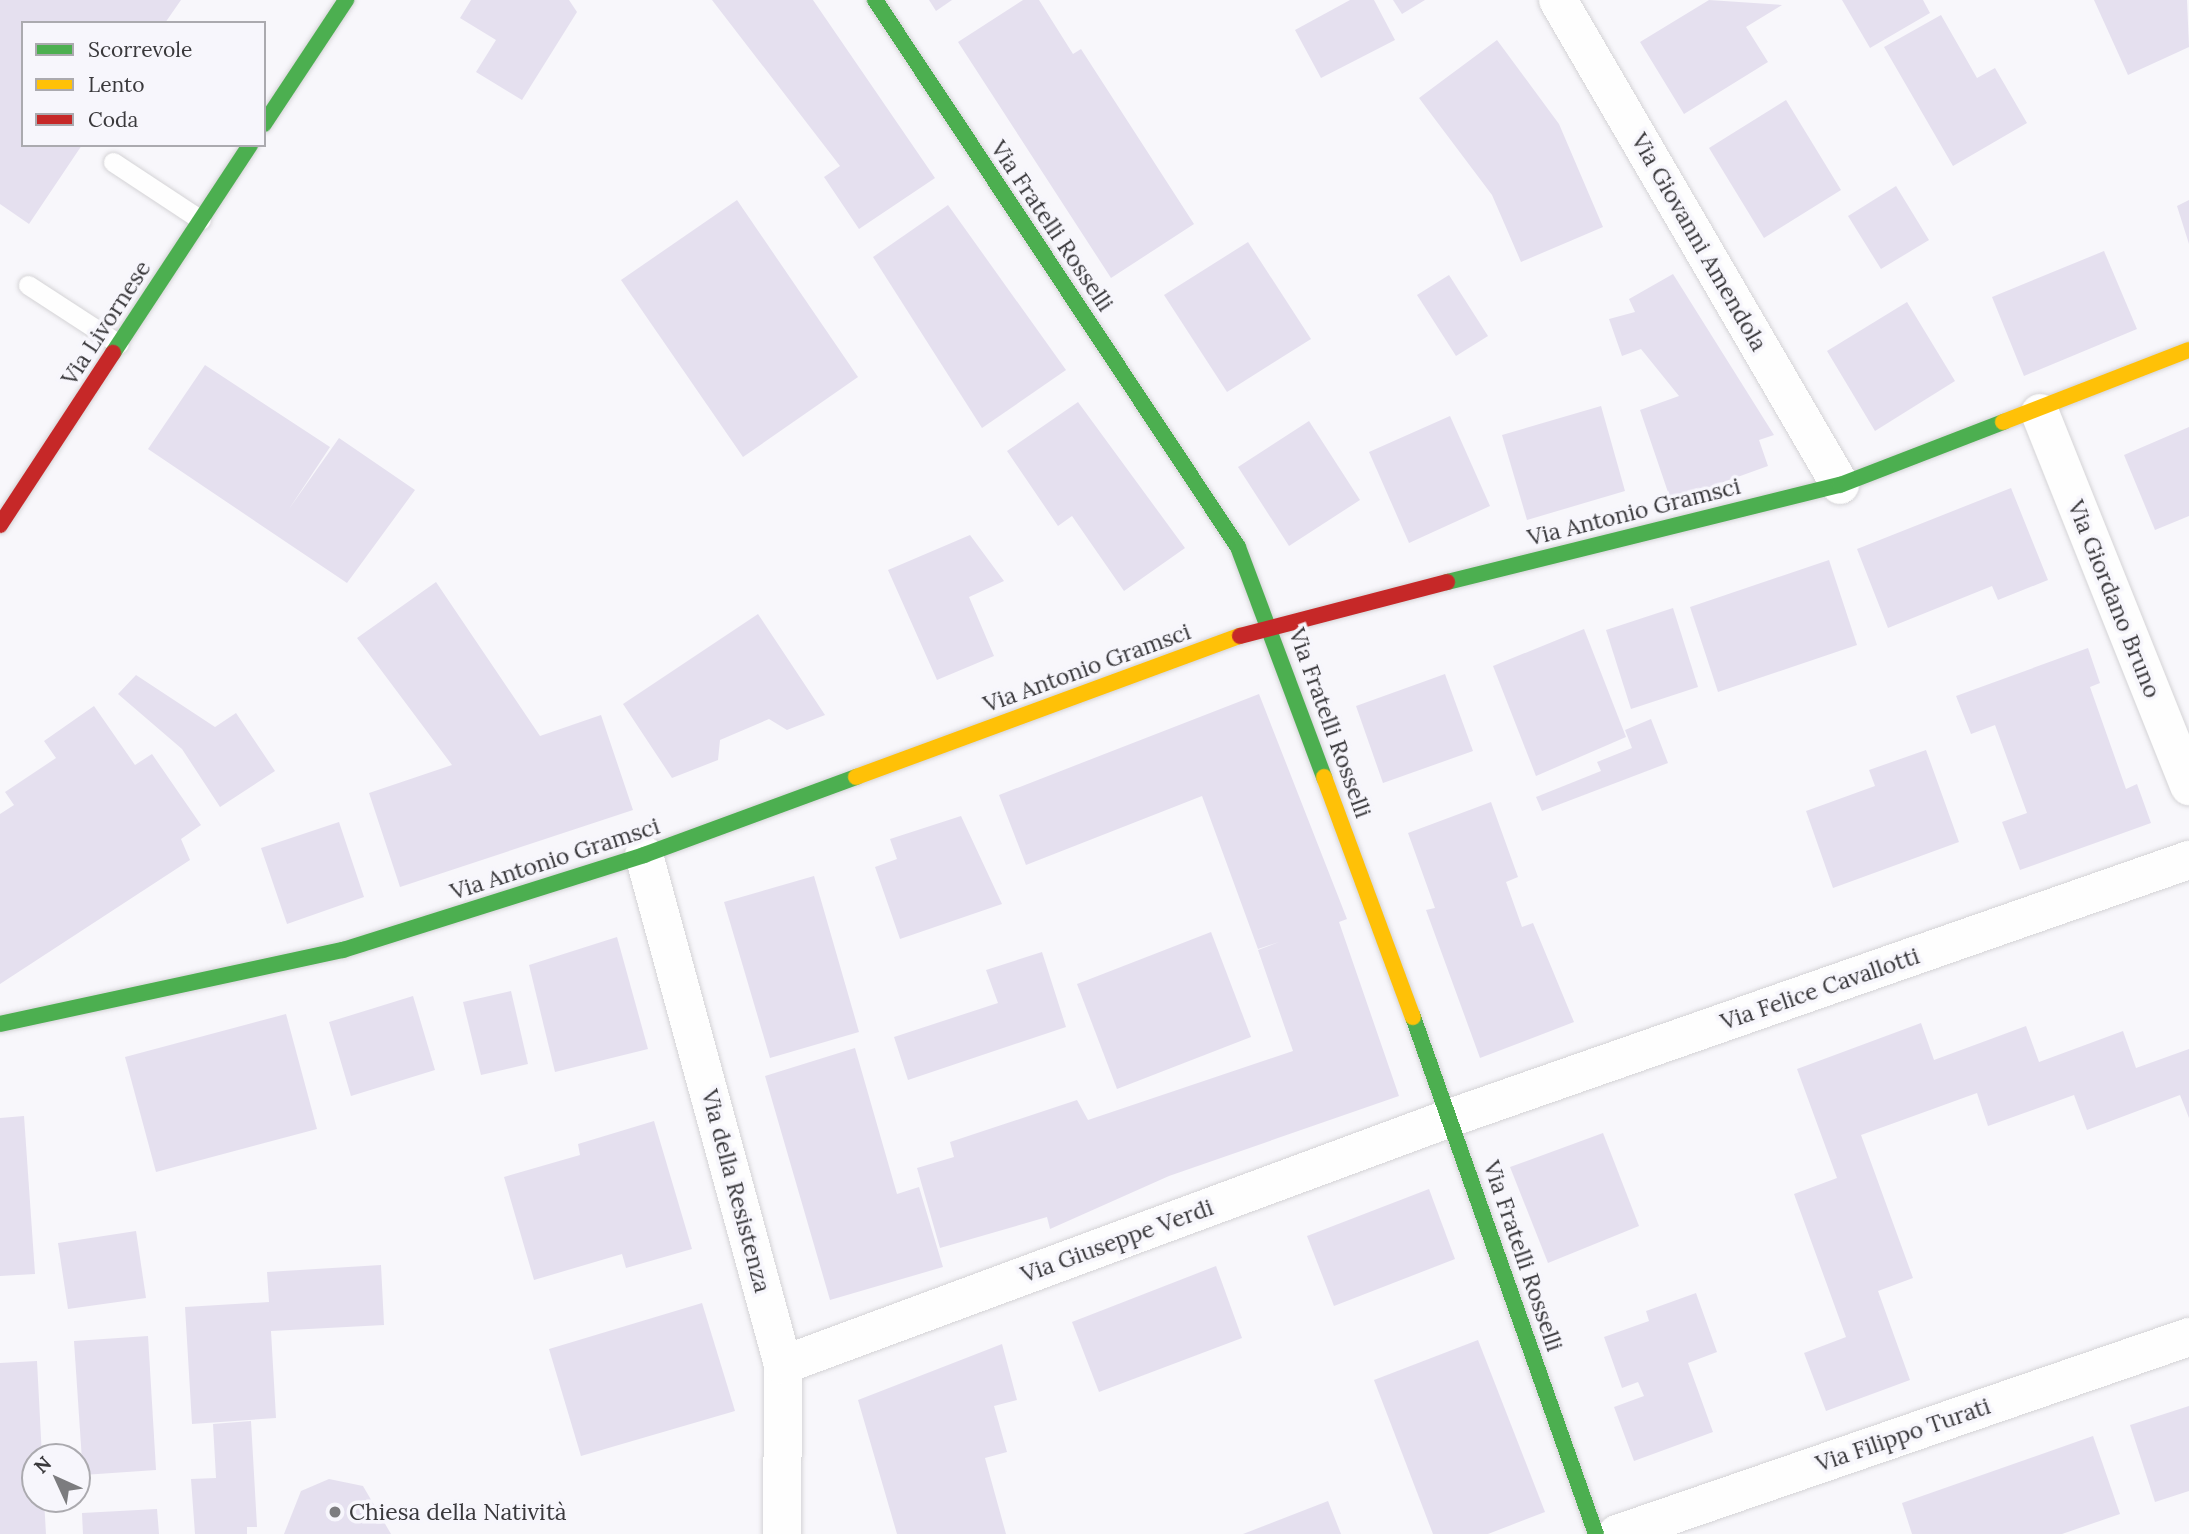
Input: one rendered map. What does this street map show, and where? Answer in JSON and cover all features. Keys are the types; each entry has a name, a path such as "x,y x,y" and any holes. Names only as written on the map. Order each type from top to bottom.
{"street":[{"path":"266,121 346,0"},
{"name":"Via Fratelli Rosselli","path":"874,0 1238,547 1270,625 1450,1118 1596,1534"},
{"name":"Via Giovanni Amendola","path":"1558,0 1840,485"},
{"name":"Via Livornese","path":"0,525 249,147"},
{"name":"Via Antonio Gramsci","path":"0,1024 343,950 644,855 1270,625 1840,485 2040,413 2189,350"},
{"name":"Via Giordano Bruno","path":"2040,413 2189,786"},
{"name":"Via della Resistenza","path":"644,855 783,1365 782,1534"},
{"name":"Via Felice Cavallotti","path":"1450,1118 2189,860"},
{"name":"Via Giuseppe Verdi","path":"783,1365 1450,1118"},
{"name":"Via Filippo Turati","path":"1617,1534 2189,1337"}],"lane":[{"path":"113,162 201,220"},
{"path":"28,285 119,344"}],"building":[{"path":"0,0 181,0 166,21 21,21 21,147 81,147 29,224 0,204"},
{"path":"471,0 569,0 577,12 522,100 476,72 496,40 460,18"},
{"path":"712,0 813,0 935,178 859,229 824,177 840,166"},
{"path":"929,0 952,0 936,11"},
{"path":"1023,0 1039,0 1073,54 1081,49 1194,224 1111,278 958,42"},
{"path":"1350,0 1374,0 1395,40 1321,78 1295,30"},
{"path":"1393,0 1425,0 1402,14"},
{"path":"1709,0 1782,5 1746,27 1768,62 1684,114 1640,42"},
{"path":"1842,0 1923,0 1930,13 1870,48"},
{"path":"2094,0 2187,0 2189,47 2128,75"},
{"path":"1941,15 1977,78 1995,68 2027,123 1953,166 1884,47"},
{"path":"1497,40 1559,124 1603,227 1521,262 1492,195 1419,98"},
{"path":"1786,100 1841,190 1764,238 1709,148"},
{"path":"1896,186 1929,240 1881,269 1848,216"},
{"path":"737,200 858,377 743,457 621,280"},
{"path":"2189,200 2189,244 2177,206"},
{"path":"948,205 1066,370 982,428 873,257"},
{"path":"1248,242 1311,339 1227,392 1164,295"},
{"path":"2104,251 2137,329 2024,376 1992,297"},
{"path":"1673,274 1774,435 1759,440 1768,466 1671,501 1640,410 1679,396 1641,349 1622,356 1609,319 1635,312 1629,299"},
{"path":"1449,275 1488,336 1456,356 1417,295"},
{"path":"1907,302 1955,381 1875,431 1827,351"},
{"path":"205,365 330,447 289,509 339,438 415,490 347,583 148,449"},
{"path":"1078,402 1185,548 1124,591 1072,516 1058,526 1007,451"},
{"path":"1601,406 1625,491 1527,520 1502,435"},
{"path":"1450,416 1490,506 1409,543 1369,452"},
{"path":"1309,421 1360,500 1289,546 1238,467"},
{"path":"2189,427 2189,516 2155,530 2124,455"},
{"path":"2011,488 2048,580 1998,600 1992,586 1888,628 1857,549"},
{"path":"970,535 1004,581 969,597 994,656 937,680 888,570"},
{"path":"1829,560 1857,645 1718,692 1690,607"},
{"path":"436,582 540,736 601,715 633,810 400,887 369,793 452,765 357,638"},
{"path":"1673,608 1698,687 1631,709 1606,630"},
{"path":"758,614 825,715 787,730 769,719 720,740 718,760 672,778 623,704"},
{"path":"1584,629 1626,737 1536,776 1493,666"},
{"path":"2088,648 2100,683 2090,687 2126,789 2137,784 2151,823 2020,870 2002,822 2027,813 1995,725 1971,734 1956,696"},
{"path":"1445,674 1473,751 1383,783 1356,706"},
{"path":"136,675 215,727 236,713 275,771 220,807 182,749 118,694"},
{"path":"1259,694 1347,919 1339,922 1399,1096 1169,1176 1050,1229 1047,1217 940,1248 917,1168 954,1157 950,1142 1077,1100 1088,1120 1293,1051 1258,950 1279,942 1258,949 1202,796 1026,865 999,795"},
{"path":"94,706 135,765 152,754 201,825 181,839 190,860 0,984 0,814 14,805 5,792 56,758 44,741"},
{"path":"1651,719 1668,763 1542,811 1536,797 1601,771 1597,762 1632,748 1625,730"},
{"path":"1926,750 1959,842 1833,888 1806,811 1875,786 1869,770"},
{"path":"1491,802 1518,877 1506,882 1522,927 1533,923 1574,1022 1480,1058 1426,910 1435,908 1408,833"},
{"path":"961,816 1002,904 900,939 875,867 897,859 890,839"},
{"path":"339,822 364,897 287,924 261,848"},
{"path":"814,876 859,1032 770,1058 724,902"},
{"path":"1211,932 1251,1037 1117,1089 1077,984"},
{"path":"617,937 648,1049 555,1072 529,965"},
{"path":"1042,952 1066,1027 908,1080 894,1037 998,1003 986,970"},
{"path":"511,991 528,1064 481,1075 463,1002"},
{"path":"413,996 435,1070 351,1096 329,1022"},
{"path":"286,1014 317,1129 156,1172 125,1057"},
{"path":"1921,1023 1934,1060 2026,1026 2039,1062 2123,1031 2136,1068 2189,1049 2189,1118 2180,1095 2087,1130 2074,1095 1988,1126 1977,1093 1861,1135 1913,1278 1878,1291 1910,1380 1826,1411 1804,1353 1846,1337 1794,1194 1837,1178 1797,1069"},
{"path":"855,1048 897,1194 919,1187 943,1267 830,1300 765,1076"},
{"path":"24,1116 35,1274 0,1276 0,1118"},
{"path":"654,1121 692,1249 626,1268 622,1254 534,1280 504,1177 580,1155 578,1144"},
{"path":"1603,1133 1639,1226 1548,1263 1510,1167"},
{"path":"1429,1189 1455,1259 1334,1306 1307,1236"},
{"path":"136,1231 146,1298 68,1309 58,1243"},
{"path":"381,1265 384,1325 271,1331 276,1418 192,1424 185,1307 269,1302 267,1272"},
{"path":"1216,1266 1242,1338 1099,1392 1072,1322"},
{"path":"1696,1293 1717,1352 1688,1363 1713,1432 1634,1461 1614,1407 1644,1396 1638,1382 1622,1388 1604,1337 1649,1321 1646,1311"},
{"path":"702,1303 735,1411 581,1456 549,1349"},
{"path":"148,1336 156,1470 91,1474 91,1443 81,1443 74,1341"},
{"path":"1478,1340 1545,1512 1488,1534 1433,1534 1374,1380"},
{"path":"1002,1344 1017,1400 994,1406 1007,1452 985,1458 1006,1534 897,1534 858,1400"},
{"path":"37,1361 41,1443 21,1443 21,1513 45,1513 46,1534 0,1534 0,1363"},
{"path":"2189,1406 2189,1491 2155,1502 2130,1425"},
{"path":"251,1421 257,1527 247,1527 247,1534 195,1534 191,1479 216,1478 213,1424"},
{"path":"2093,1436 2120,1514 2062,1534 1912,1534 1902,1503"},
{"name":"Chiesa della Natività","path":"329,1479 363,1486 391,1534 284,1534 301,1491"},
{"path":"1328,1501 1341,1534 1243,1534"},
{"path":"157,1509 159,1534 83,1534 82,1513"}],"traffic: fast":[{"path":"266,121 346,0"},
{"path":"875,0 1238,547 1324,777"},
{"path":"113,353 249,147"},
{"path":"1447,582 1840,485 2003,422"},
{"path":"0,1024 343,950 644,855 856,777"},
{"path":"1413,1017 1596,1534"}],"traffic: slow":[{"path":"2003,422 2189,350"},
{"path":"856,777 1240,636"},
{"path":"1324,777 1413,1017"}],"traffic: jam":[{"path":"0,525 113,353"},
{"path":"1240,636 1447,582"}],"place":[{"name":"Chiesa della Natività","path":"335,1512"}]}
